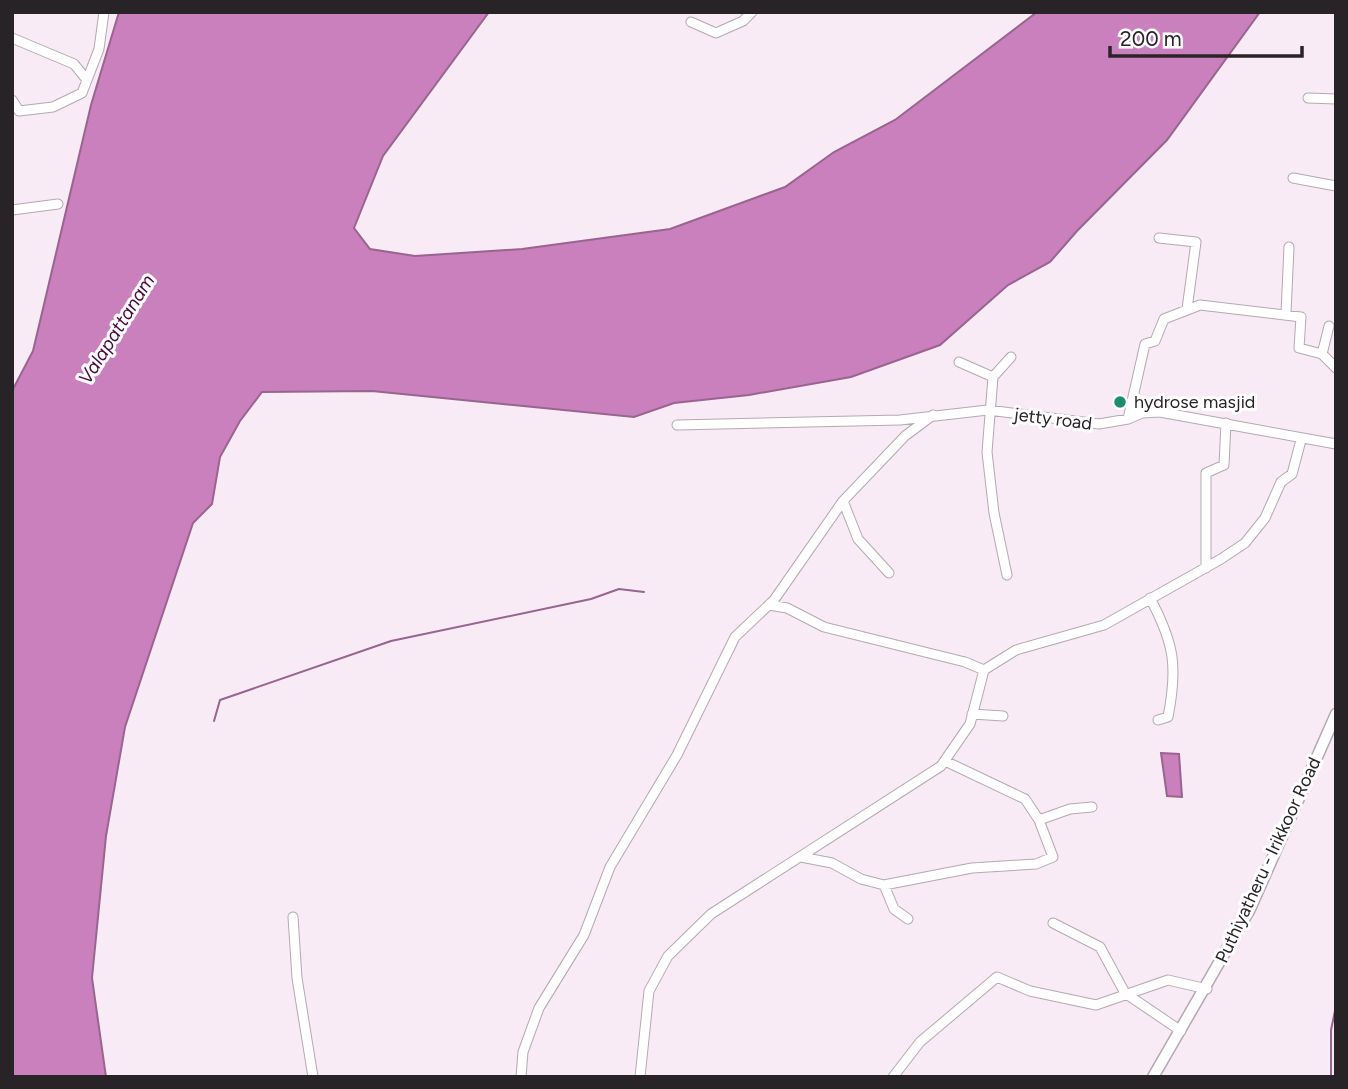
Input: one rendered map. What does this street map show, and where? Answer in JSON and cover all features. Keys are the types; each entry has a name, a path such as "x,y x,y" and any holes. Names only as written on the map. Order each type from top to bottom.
{"main road":[{"name":"Puthiyatheru - Irikkoor Road","path":"1153,1077 1207,989 1250,909 1336,714"}],"street":[{"path":"12,100 19,111 54,107 82,93 99,49 104,12"},
{"path":"691,22 716,33 743,21 751,12"},
{"path":"12,38 74,64 87,80"},
{"path":"1308,98 1336,99"},
{"path":"1293,177 1336,186"},
{"path":"12,210 58,204"},
{"path":"1159,237 1196,242 1187,309"},
{"path":"1286,313 1289,247"},
{"path":"1128,419 1145,344 1155,341 1164,319 1200,305 1286,313 1303,319 1298,348 1322,354 1330,366 1336,368"},
{"path":"1322,354 1329,326"},
{"path":"1007,575 994,513 987,452 988,410 993,377 1011,357"},
{"path":"959,362 993,377"},
{"name":"jetty road","path":"677,425 900,420 988,410 1099,424 1128,419 1142,412 1160,412 1301,440 1336,444"},
{"path":"522,1077 523,1052 539,1008 584,935 615,858 677,755 735,637 769,605 844,501 905,436 933,415"},
{"path":"1206,568 1206,473 1224,465 1226,423"},
{"path":"640,1077 649,991 668,956 711,914 894,798 945,761 972,714 984,670 1016,650 1104,625 1206,568 1245,542 1265,518 1281,482 1292,474 1301,440"},
{"path":"844,501 858,539 889,573"},
{"path":"1150,598 1169,634 1175,682 1168,717 1158,720"},
{"path":"769,605 787,608 824,627 965,662 984,670"},
{"path":"972,714 1003,716"},
{"path":"801,857 832,863 861,879 884,885 972,868 1036,864 1053,857 1039,820 1025,799 945,761"},
{"path":"1039,820 1070,809 1092,807"},
{"path":"884,885 894,909 908,919"},
{"path":"293,917 297,978 313,1077"},
{"path":"1053,923 1100,947 1125,993 1154,1016 1181,1031"},
{"path":"893,1077 920,1042 963,1008 996,977 1030,991 1096,1005 1168,980 1207,989"}],"water":[{"name":"Valapattanam","path":"119,12 489,12 383,156 354,228 370,249 415,256 522,249 670,229 785,187 834,152 895,120 1037,12 1260,12 1167,140 1050,262 1008,285 940,345 851,377 749,395 674,403 634,417 372,391 262,392 240,421 220,457 212,504 193,523 125,727 106,836 92,978 106,1077 12,1077 12,391 33,351 91,105"},
{"path":"1161,753 1179,754 1182,797 1167,796"}],"waterway":[{"path":"214,721 220,700 391,641 591,599 619,589 644,592"},
{"path":"1331,1077 1331,1030 1336,1006"}],"place":[{"name":"hydrose masjid","path":"1120,402"}]}
